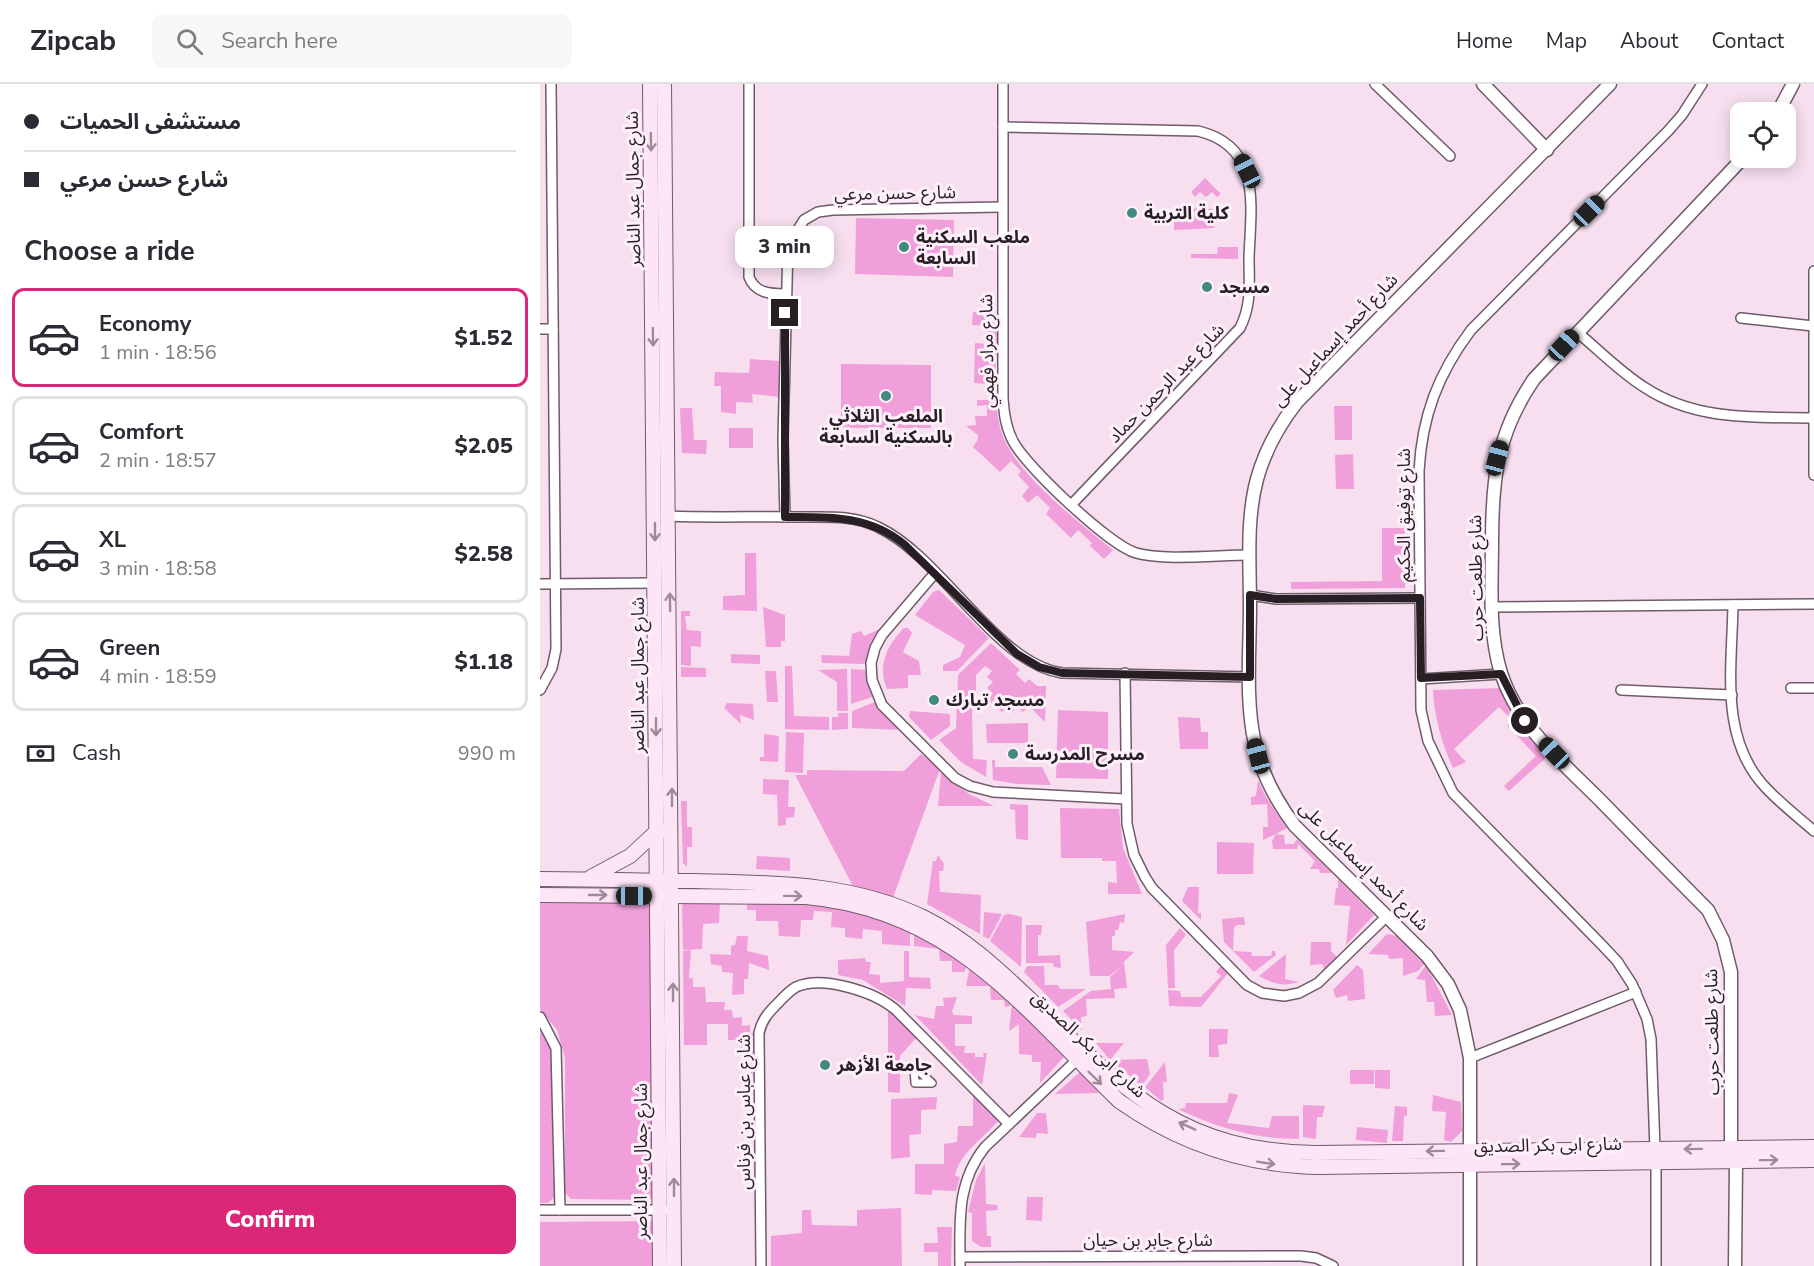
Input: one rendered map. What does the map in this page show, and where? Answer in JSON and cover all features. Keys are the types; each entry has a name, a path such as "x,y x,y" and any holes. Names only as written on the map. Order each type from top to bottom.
{"main road":[{"name":"شارع جمال عبد الناصر","path":"650,84 661,380 669,516 673,896 667,1210 660,1266"},
{"name":"شارع جمال عبد الناصر","path":"664,84 656,583 657,896 667,1210 674,1266"},
{"path":"586,879 624,860 657,831 672,831"},
{"name":"شارع ابى بكر الصديق","path":"540,879 672,881 710,889"},
{"name":"شارع ابى بكر الصديق","path":"540,895 673,896 710,889 788,883 829,888 870,897 926,919 986,958 1081,1056 1144,1103 1206,1134 1241,1145 1352,1159 1732,1155 1814,1160"},
{"name":"شارع ابى بكر الصديق","path":"1732,1155 1814,1147"}],"street":[{"path":"540,690 554,658 551,84"},
{"path":"749,84 749,277 752,284 762,291 785,294"},
{"name":"شارع مراد فهمي","path":"1003,84 1005,417 1019,450 1108,538 1136,553 1250,555"},
{"path":"1375,84 1450,156"},
{"path":"1483,84 1547,150"},
{"name":"شارع أحمد إسماعيل على","path":"1470,1266 1470,1058 1464,1020 1448,984 1427,956 1295,826 1276,799 1263,770 1250,716 1251,509 1257,478 1268,449 1288,413 1610,84"},
{"name":"شارع توفيق الحكيم","path":"1656,1266 1656,1155 1651,1039 1636,992 1609,952 1453,793 1428,741 1421,710 1421,441 1427,410 1437,382 1452,355 1471,330 1668,131 1682,115 1702,84"},
{"path":"1783,102 1792,84"},
{"name":"شارع عبد الرحمن حماد","path":"1003,127 1198,131 1216,136 1232,147 1241,160 1249,179 1251,294 1240,328 1072,504"},
{"name":"شارع طلعت حرب","path":"1733,168 1577,332 1529,386 1515,408 1502,441 1492,493 1492,607 1495,647 1501,674 1515,704 1534,732 1708,910 1727,951 1732,983 1732,1155 1735,1266"},
{"path":"540,185 552,184"},
{"name":"شارع حسن مرعي","path":"785,517 785,294 790,238 804,220 818,212 1002,207"},
{"path":"1814,271 1814,475"},
{"path":"1741,318 1813,327"},
{"path":"540,329 553,329"},
{"path":"1577,332 1643,387 1693,410 1720,416 1813,418"},
{"path":"669,516 841,517 868,523 897,538 1017,654 1032,664 1062,673 1250,677"},
{"path":"935,573 882,635 874,648 871,663 872,680 882,705 955,778 970,786 993,792 1126,799"},
{"path":"540,584 656,583"},
{"path":"1250,595 1276,599 1420,598"},
{"path":"1492,607 1814,604"},
{"path":"1733,605 1734,729 1744,758 1765,787 1814,831"},
{"path":"1125,674 1126,799 1131,845 1152,888 1247,985 1255,990 1284,996 1312,987 1387,916"},
{"path":"1421,678 1501,674"},
{"path":"1791,688 1814,688"},
{"path":"1621,690 1732,695"},
{"name":"شارع عباس بن فرناس","path":"761,1266 759,1033 766,1015 793,989 809,984 854,988 886,1002 1009,1124"},
{"path":"1470,1058 1636,992"},
{"path":"540,1017 556,1048 560,1210"},
{"path":"960,1262 960,1200 965,1180 979,1155 1081,1056"},
{"path":"540,1210 667,1210"},
{"name":"شارع جابر بن حيان","path":"960,1262 1301,1256 1316,1258 1333,1266"}],"shaded area":[{"path":"1205,178 1221,194 1217,197 1212,192 1206,197 1200,192 1195,197 1191,192"},
{"path":"1174,208 1215,209 1214,228 1174,230"},
{"name":"ملعب السكنية السابعة","path":"856,218 954,220 953,277 855,274"},
{"path":"1218,247 1238,247 1238,259 1191,258 1191,254 1217,254"},
{"path":"973,312 999,313 996,399 1000,427 1006,444 1031,478 1113,550 1104,559 1078,530 1071,538 1046,514 1050,508 1037,495 1028,503 1022,496 1029,487 1018,475 1021,471 1011,461 1000,472 973,447 978,435 966,426 976,425 975,416 987,416 987,405 977,406 977,400 991,400 992,384 974,383 975,343 986,344 988,326 972,325"},
{"path":"750,359 779,361 779,397 752,394 753,403 736,402 736,414 721,412 721,386 714,386 715,372 749,373"},
{"name":"الملعب الثلاثي بالسكنية السابعة","path":"841,364 931,365 931,428 841,428"},
{"path":"1334,406 1352,406 1352,440 1335,440"},
{"path":"680,408 692,408 694,440 707,440 706,454 682,453"},
{"path":"729,428 753,428 753,448 729,448"},
{"path":"1353,454 1354,489 1336,489 1335,455"},
{"path":"1382,528 1405,528 1405,588 1291,589 1291,582 1382,581"},
{"path":"745,553 756,553 757,611 723,610 723,596 745,595"},
{"path":"939,590 989,638 957,671 943,671 943,665 960,657 965,645 915,615 933,592"},
{"path":"763,607 785,615 785,641 781,641 781,647 766,647"},
{"path":"681,611 690,611 690,616 685,616 687,630 701,631 701,647 691,646 691,666 681,665"},
{"path":"904,628 908,628 912,633 903,652 919,661 921,675 908,675 908,688 887,689 883,672 885,656 893,641"},
{"path":"880,629 866,664 822,663 821,655 849,656 852,634 861,631 864,636"},
{"path":"991,643 1020,670 1016,674 1025,683 1029,679 1037,686 1046,686 1045,722 1029,706 1023,712 1017,707 1012,712 1007,707 1002,712 987,699 993,693 987,688 993,682 987,677 992,671 985,666 976,675 976,706 972,709 973,759 987,760 986,777 961,762 939,740 956,728 958,675"},
{"path":"731,654 760,655 760,664 731,663"},
{"path":"785,666 792,666 794,716 829,717 829,730 785,729"},
{"path":"681,667 706,668 706,677 681,677"},
{"path":"847,669 848,711 837,711 837,682 818,670"},
{"path":"851,669 865,670 872,697 851,704"},
{"path":"765,671 776,671 778,702 767,702"},
{"path":"1503,688 1523,727 1548,756 1509,791 1504,786 1536,756 1507,725 1512,720 1499,707 1454,749 1466,762 1453,768 1439,730 1433,690"},
{"path":"875,702 900,730 852,728 852,711"},
{"path":"727,703 753,704 754,720 740,715 741,724 724,708"},
{"path":"1058,710 1108,712 1108,779 1056,778"},
{"path":"910,711 950,714 950,726 931,740 909,717"},
{"path":"838,713 848,713 848,729 832,730 832,717 838,717"},
{"path":"1178,717 1200,718 1201,732 1208,732 1208,749 1180,749"},
{"path":"1028,723 1028,743 987,743 986,724"},
{"path":"786,732 804,733 803,773 785,772"},
{"path":"764,734 779,736 778,762 760,761 760,757 764,757"},
{"path":"921,754 940,769 891,903 973,951 857,894 795,775 807,775 807,770 904,771"},
{"path":"992,760 995,760 995,767 1042,767 1051,785 1017,784 993,780"},
{"path":"941,772 969,794 994,806 938,806"},
{"path":"763,779 789,780 788,807 795,807 794,817 786,818 786,825 778,826 777,795 763,794"},
{"path":"1258,780 1266,797 1287,828 1263,840 1263,827 1268,827 1267,804 1251,805 1251,797 1256,796"},
{"path":"681,801 687,801 687,827 692,827 692,847 687,847 687,867 683,863"},
{"path":"1010,804 1028,805 1028,840 1016,839 1015,810 1010,809"},
{"path":"1060,808 1119,809 1123,848 1142,894 1108,894 1108,882 1117,883 1116,861 1102,861 1102,858 1061,858"},
{"path":"1276,834 1284,835 1285,844 1294,844 1297,839 1332,873 1320,873 1319,869 1310,869 1315,861 1298,844 1297,849 1273,849 1272,841"},
{"path":"1217,842 1254,843 1253,874 1217,874"},
{"path":"938,855 944,864 943,871 939,871 940,892 981,895 980,934 927,904 933,861 936,861"},
{"path":"757,856 790,858 790,871 756,869"},
{"path":"1338,879 1374,915 1346,945 1350,906 1334,905"},
{"path":"1188,887 1199,887 1198,913 1201,913 1201,920 1182,901"},
{"path":"540,901 652,902 653,1197 649,1200 571,1199 565,1193 565,1058 557,1030 540,1009"},
{"path":"686,901 720,901 719,923 703,924 702,949 683,950 682,906"},
{"path":"783,901 848,911 910,929 910,946 882,944 882,931 863,929 862,939 845,937 845,928 831,927 832,912 814,911 813,920 801,920 800,937 779,936 778,921 756,921 756,910 747,910 747,902"},
{"path":"984,912 1002,914 989,939 983,936"},
{"path":"1125,914 1124,923 1120,922 1118,930 1115,930 1115,936 1112,936 1112,950 1134,952 1124,962 1127,988 1114,989 1115,998 1086,999 1087,1016 1081,1017 1082,1030 1063,1011 1091,991 1111,989 1110,977 1121,967 1109,976 1090,976 1086,922"},
{"path":"1004,915 1022,917 1021,967 990,941"},
{"path":"1244,917 1245,925 1237,925 1234,928 1233,951 1224,942 1222,919"},
{"path":"1026,925 1042,925 1041,935 1038,935 1038,956 1060,955 1061,968 1054,967 1053,963 1026,963"},
{"path":"1180,928 1186,935 1174,950 1175,988 1168,988 1166,945"},
{"path":"914,930 969,963 964,972 952,972 952,961 940,961 939,949 914,946"},
{"path":"1387,934 1397,936 1424,964 1418,971 1403,976 1403,958 1389,959 1388,955 1368,954"},
{"path":"737,936 748,936 747,951 768,956 769,970 749,963 748,979 744,979 744,994 732,995 733,973 722,972 722,966 711,964 710,954 731,955 731,946 735,945"},
{"path":"1311,942 1331,942 1331,951 1337,957 1324,972 1323,964 1310,965"},
{"path":"691,950 689,978 693,978 693,987 705,987 706,1002 725,1002 724,1010 732,1010 733,1018 742,1017 742,1026 750,1025 750,1033 754,1033 754,1072 750,1074 750,1049 741,1048 741,1040 728,1040 728,1024 707,1024 707,1045 684,1045 683,951"},
{"path":"904,951 909,951 909,977 930,978 931,989 906,988 905,1006 863,980 838,975 838,960 865,958 866,962 871,962 869,974 880,975 880,983 904,981"},
{"path":"1233,951 1251,952 1252,956 1271,956 1272,951 1275,951 1276,955 1254,972"},
{"path":"1286,954 1285,979 1299,982 1278,984 1259,976"},
{"path":"1357,965 1363,970 1365,999 1348,1001 1347,995 1336,998 1333,990"},
{"path":"1426,965 1452,1015 1435,1016 1434,1002 1427,1002 1425,980 1416,979"},
{"path":"970,966 1010,1000 1010,1006 1005,1007 1004,1000 991,1000 990,986 966,986"},
{"path":"1027,966 1044,966 1045,985 1058,985 1060,989 1086,989 1058,1007 1024,972"},
{"path":"1221,966 1228,973 1201,1007 1169,1006 1168,990 1180,991 1181,997 1201,997 1221,976 1216,972"},
{"path":"957,997 952,1012 954,1015 972,1016 972,1024 955,1024 955,1046 965,1046 964,1053 975,1053 975,1057 984,1057 983,1053 987,1053 982,1085 915,1015 934,1019 936,1006 944,1006 943,998"},
{"path":"1012,1003 1064,1057 1040,1083 1041,1062 1032,1062 1032,1055 1019,1054 1019,1024 1009,1031"},
{"path":"888,1010 917,1037 900,1056 900,1093 888,1092"},
{"path":"540,1023 551,1042 556,1081 552,1082 553,1179 556,1180 556,1195 548,1203 540,1203"},
{"path":"1209,1029 1228,1029 1227,1044 1218,1045 1219,1057 1209,1057"},
{"path":"1096,1043 1124,1043 1110,1060"},
{"path":"1147,1059 1150,1074 1142,1086 1114,1063 1114,1060"},
{"path":"1165,1062 1167,1082 1163,1082 1164,1099 1161,1101 1145,1087"},
{"path":"1350,1070 1374,1070 1374,1084 1350,1084"},
{"path":"1375,1070 1390,1070 1390,1089 1375,1088"},
{"path":"1080,1072 1099,1093 1055,1094"},
{"path":"1229,1093 1238,1095 1227,1123 1269,1128 1272,1116 1299,1116 1299,1139 1252,1135 1207,1122 1178,1109 1185,1108 1186,1103 1227,1103"},
{"path":"973,1094 996,1116 998,1121 962,1160 955,1176 960,1177 956,1191 932,1190 932,1195 915,1194 915,1164 944,1164 944,1144 957,1142 958,1126 973,1126"},
{"path":"1433,1095 1461,1102 1462,1131 1451,1142 1444,1140 1446,1112 1432,1111"},
{"path":"937,1097 936,1109 921,1110 921,1134 909,1135 910,1157 891,1159 891,1099"},
{"path":"1303,1105 1325,1106 1322,1117 1317,1117 1316,1139 1303,1137"},
{"path":"1395,1106 1407,1107 1407,1116 1404,1116 1403,1141 1392,1141"},
{"path":"1037,1113 1046,1113 1048,1134 1037,1133 1036,1138 1019,1137"},
{"path":"1357,1127 1388,1130 1387,1143 1356,1140"},
{"path":"985,1163 986,1204 997,1205 998,1210 986,1211 987,1236 991,1236 991,1247 981,1247 972,1241 972,1213 968,1212 976,1180"},
{"path":"1027,1197 1043,1197 1042,1221 1026,1220"},
{"path":"901,1208 902,1266 771,1266 771,1236 802,1233 802,1210 811,1210 812,1225 857,1226 857,1210"},
{"path":"652,1221 656,1225 657,1266 540,1266 540,1222"},
{"path":"937,1227 952,1227 951,1266 938,1266 938,1252 924,1252 924,1243 938,1243"}],"place":[{"name":"كلية التربية","path":"1132,213"},
{"name":"ملعب السكنية السابعة","path":"904,247"},
{"name":"مسجد","path":"1207,287"},
{"name":"الملعب الثلاثي بالسكنية السابعة","path":"886,396"},
{"name":"مسجد تبارك","path":"934,700"},
{"name":"مسرح المدرسة","path":"1013,754"},
{"name":"جامعة الأزهر","path":"825,1065"}],"route":[{"path":"785,313 783,439 785,517 850,518 887,531 949,586 1017,654 1032,664 1062,673 1250,677 1250,595 1276,599 1420,598 1421,678 1501,674 1525,721"}]}
